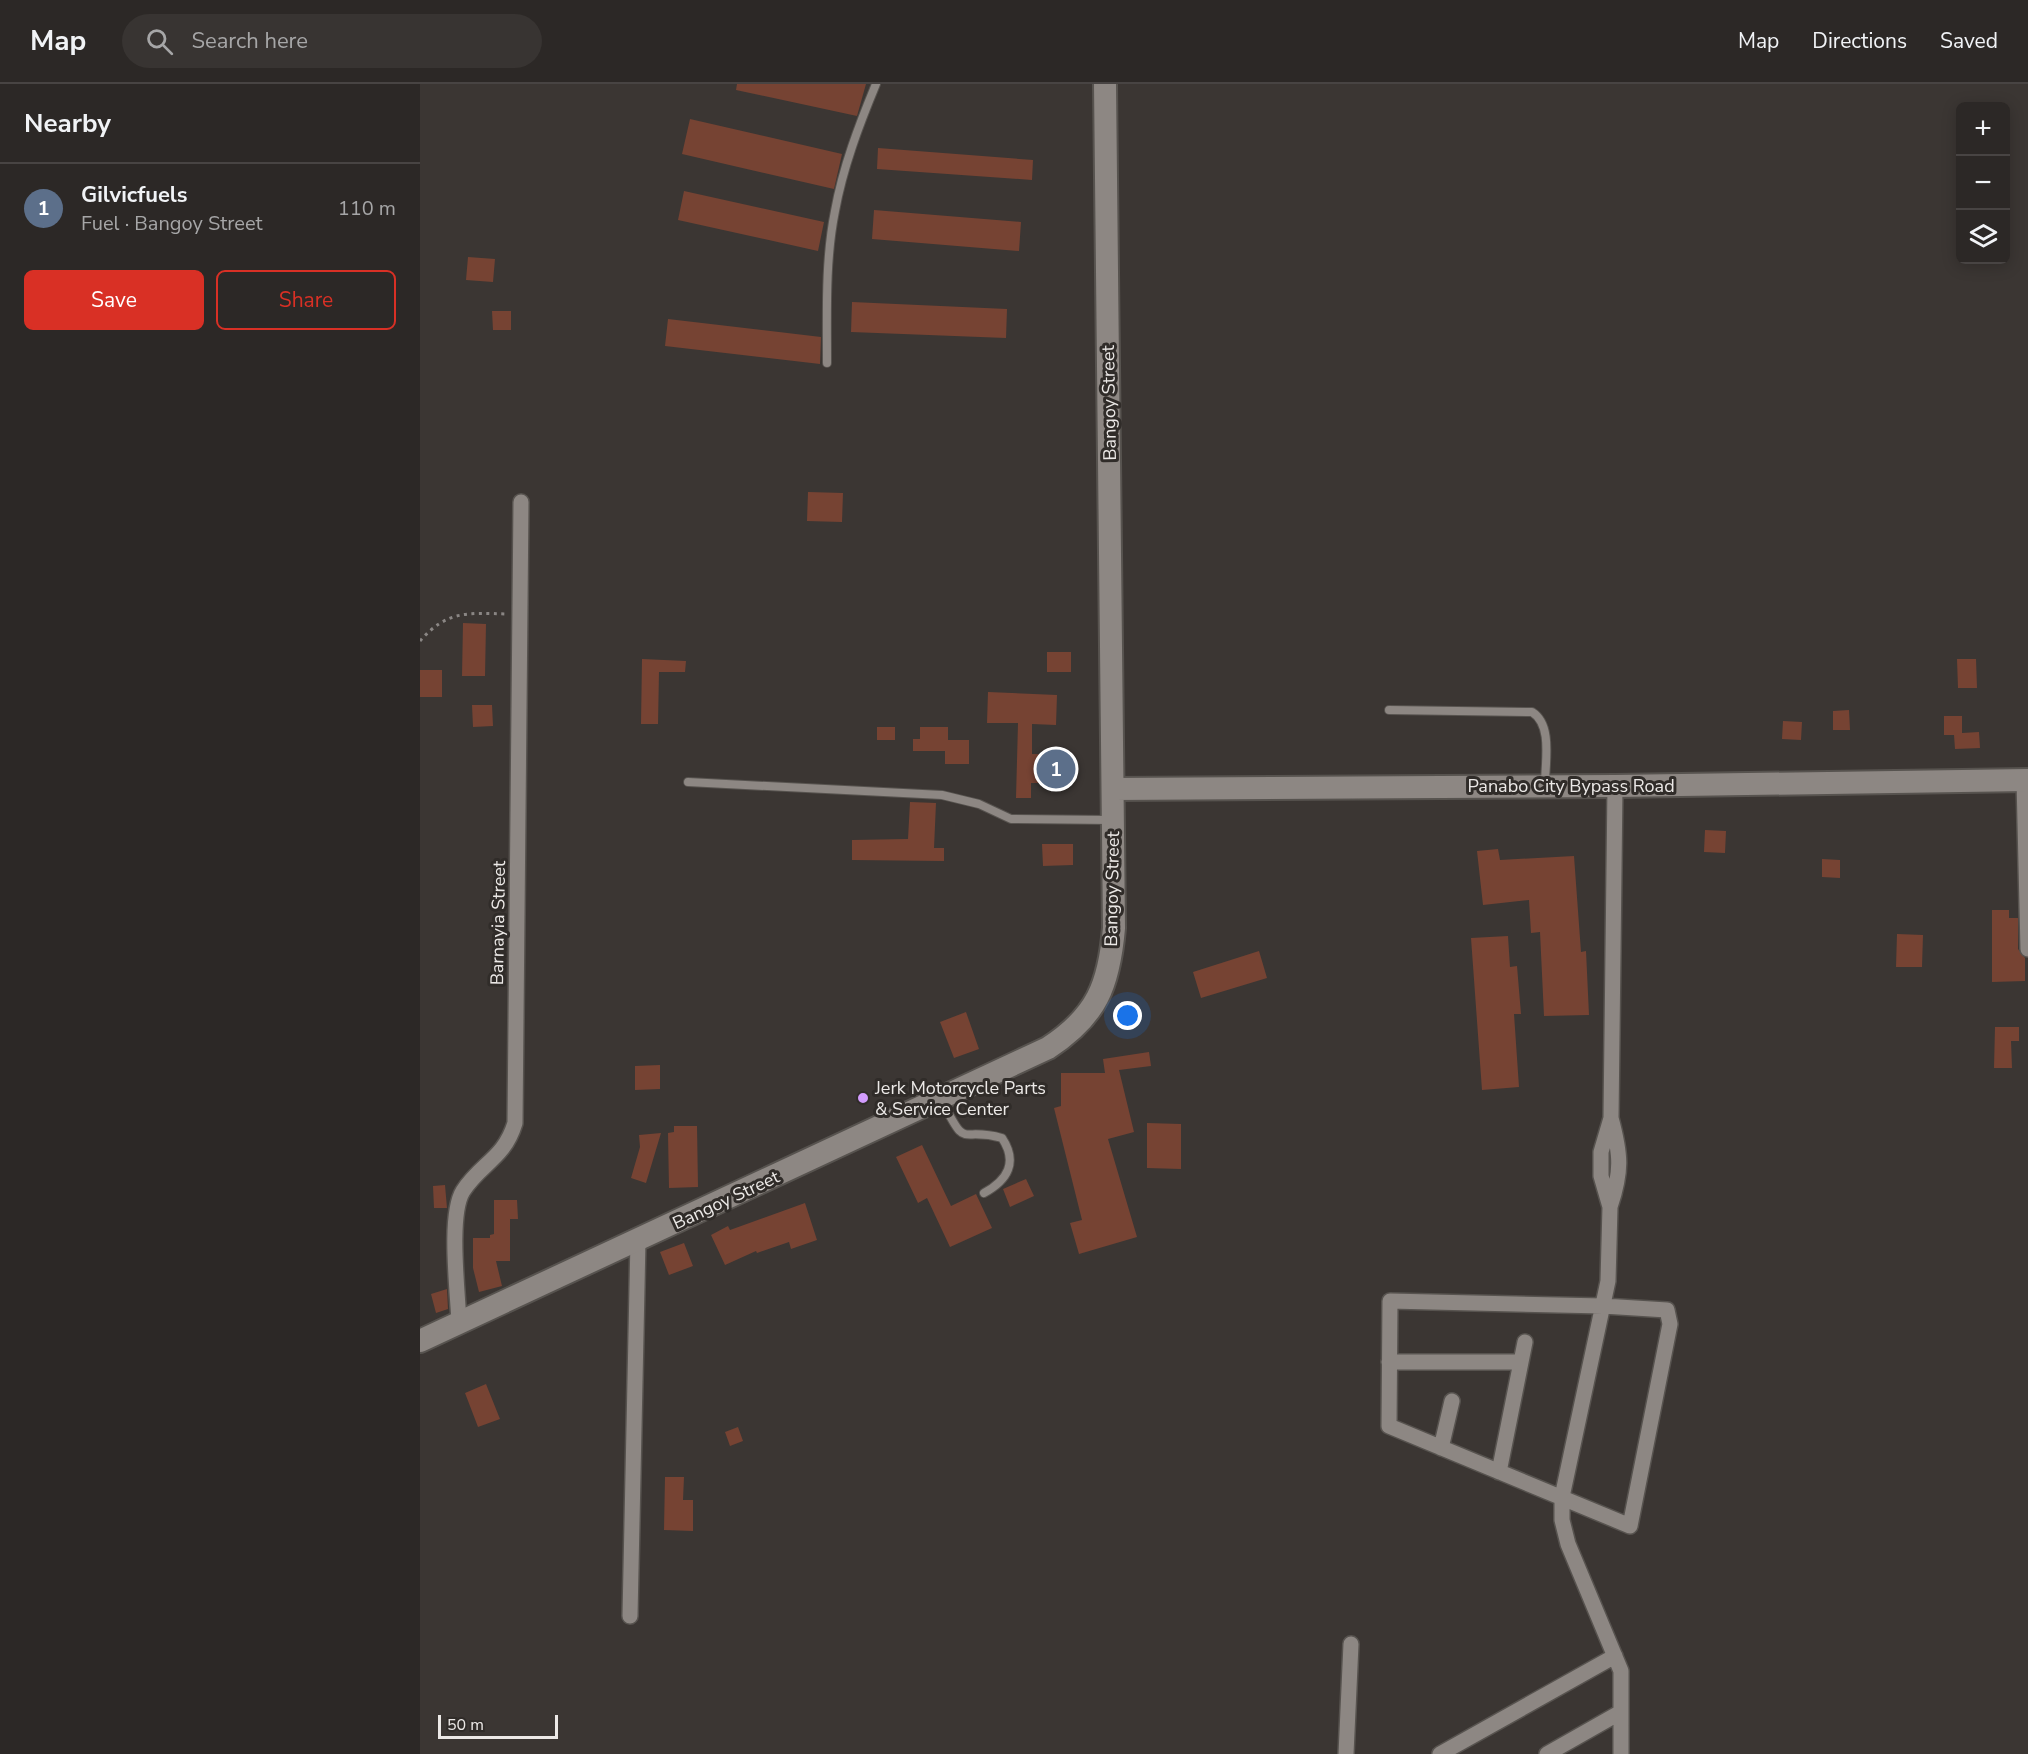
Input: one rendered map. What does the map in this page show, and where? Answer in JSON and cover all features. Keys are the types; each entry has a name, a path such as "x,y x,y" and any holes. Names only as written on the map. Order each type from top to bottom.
{"main road":[{"name":"Bangoy Street","path":"420,1341 1048,1048 1068,1035 1096,1003 1105,985 1112,948 1113,789 1105,84"},
{"name":"Panabo City Bypass Road","path":"1113,789 1545,787 2026,780"}],"street":[{"name":"Barnayia Street","path":"459,1323 456,1216 461,1194 471,1179 498,1156 510,1137 514,1123 521,502"},
{"path":"2026,780 2028,950"},
{"path":"1615,786 1611,1118 1601,1152 1601,1176 1610,1207 1609,1272 1562,1497 1562,1520 1568,1544 1622,1676 1621,1754"},
{"path":"630,1616 638,1240"},
{"path":"1390,1301 1664,1309 1670,1316 1630,1526 1389,1426 1389,1362 1390,1301"},
{"path":"1499,1472 1525,1342"},
{"path":"1389,1362 1521,1362"},
{"path":"1441,1448 1452,1401"},
{"path":"1346,1754 1351,1644"},
{"path":"1440,1754 1615,1656"},
{"path":"1547,1754 1621,1712"}],"lane":[{"path":"827,363 827,318 834,212 846,164 876,84"},
{"path":"1389,710 1532,712 1541,717 1545,728 1545,787"},
{"path":"688,782 942,795 971,801 1011,819 1113,820"},
{"path":"941,1099 957,1132 965,1136 1002,1138 1008,1148 1011,1165 1007,1175 984,1193"}],"path":[{"path":"420,641 440,622 452,616 465,613 520,614"}],"building":[{"path":"737,84 866,84 857,116 736,90"},
{"path":"690,119 842,154 834,189 682,154"},
{"path":"878,148 1033,160 1032,180 877,169"},
{"path":"684,191 824,222 818,251 678,220"},
{"path":"874,210 1021,222 1019,251 872,239"},
{"path":"468,257 495,259 493,282 466,280"},
{"path":"852,302 1007,309 1006,338 851,332"},
{"path":"492,311 511,311 511,330 493,330"},
{"path":"668,319 821,337 820,364 665,346"},
{"path":"808,492 843,493 842,522 807,521"},
{"path":"463,623 486,624 485,676 462,676"},
{"path":"1047,652 1071,652 1071,672 1047,672"},
{"path":"642,659 686,661 685,672 659,672 658,724 641,724"},
{"path":"1957,659 1976,659 1977,688 1958,688"},
{"path":"420,670 442,670 442,697 420,697"},
{"path":"988,692 1057,695 1056,725 1032,724 1032,754 1065,755 1065,783 1031,783 1031,798 1016,798 1018,723 987,723"},
{"path":"472,705 492,705 493,726 473,727"},
{"path":"1849,710 1850,730 1833,730 1833,711"},
{"path":"1944,716 1962,716 1962,733 1979,732 1980,748 1955,749 1954,735 1944,735"},
{"path":"1783,721 1802,722 1801,740 1782,739"},
{"path":"877,727 895,727 895,740 877,740"},
{"path":"920,727 948,727 948,740 969,740 969,764 945,764 945,751 913,751 913,739 920,739"},
{"path":"910,802 936,803 934,848 944,848 944,861 852,860 852,840 908,839"},
{"path":"1705,830 1726,831 1725,853 1704,852"},
{"path":"1042,844 1073,844 1073,865 1043,866"},
{"path":"1498,849 1500,860 1574,856 1581,952 1586,951 1589,1015 1544,1016 1540,932 1531,933 1529,900 1483,905 1477,851"},
{"path":"1822,859 1840,860 1840,878 1822,877"},
{"path":"1992,910 2009,910 2009,918 2018,918 2018,949 2025,958 2025,981 1992,982"},
{"path":"1897,934 1923,935 1922,967 1896,967"},
{"path":"1508,936 1510,967 1517,966 1521,1014 1514,1014 1519,1087 1482,1090 1471,938"},
{"path":"1259,951 1267,978 1201,998 1193,972"},
{"path":"966,1012 979,1049 954,1058 940,1022"},
{"path":"1995,1027 2019,1027 2019,1041 2011,1041 2012,1068 1994,1068"},
{"path":"1149,1052 1151,1066 1119,1070 1134,1132 1108,1139 1137,1237 1079,1254 1070,1223 1082,1220 1054,1108 1061,1106 1061,1073 1105,1073 1103,1059"},
{"path":"660,1065 660,1089 635,1090 635,1066"},
{"path":"1147,1123 1181,1124 1181,1169 1147,1168"},
{"path":"674,1126 697,1126 698,1187 669,1188 668,1133 674,1132"},
{"path":"661,1133 646,1183 631,1178 640,1147 639,1135"},
{"path":"922,1145 951,1206 976,1194 992,1228 950,1247 927,1198 918,1203 896,1157"},
{"path":"1026,1179 1034,1196 1010,1207 1003,1189"},
{"path":"445,1185 447,1208 434,1208 433,1186"},
{"path":"494,1200 517,1200 518,1219 510,1219 510,1261 496,1261 502,1286 479,1292 473,1268 473,1238 490,1238 490,1235 494,1234"},
{"path":"805,1203 817,1240 791,1249 789,1242 757,1253 756,1251 725,1265 711,1235 728,1226 730,1230"},
{"path":"684,1243 693,1266 669,1275 660,1252"},
{"path":"447,1289 448,1309 436,1313 431,1294"},
{"path":"486,1384 500,1419 478,1427 465,1393"},
{"path":"738,1427 743,1441 730,1446 725,1432"},
{"path":"665,1477 684,1477 683,1500 693,1500 693,1531 664,1530"}],"place":[{"name":"Gilvicfuels","path":"1056,769"},
{"name":"Jerk Motorcycle Parts & Service Center","path":"863,1098"}]}
